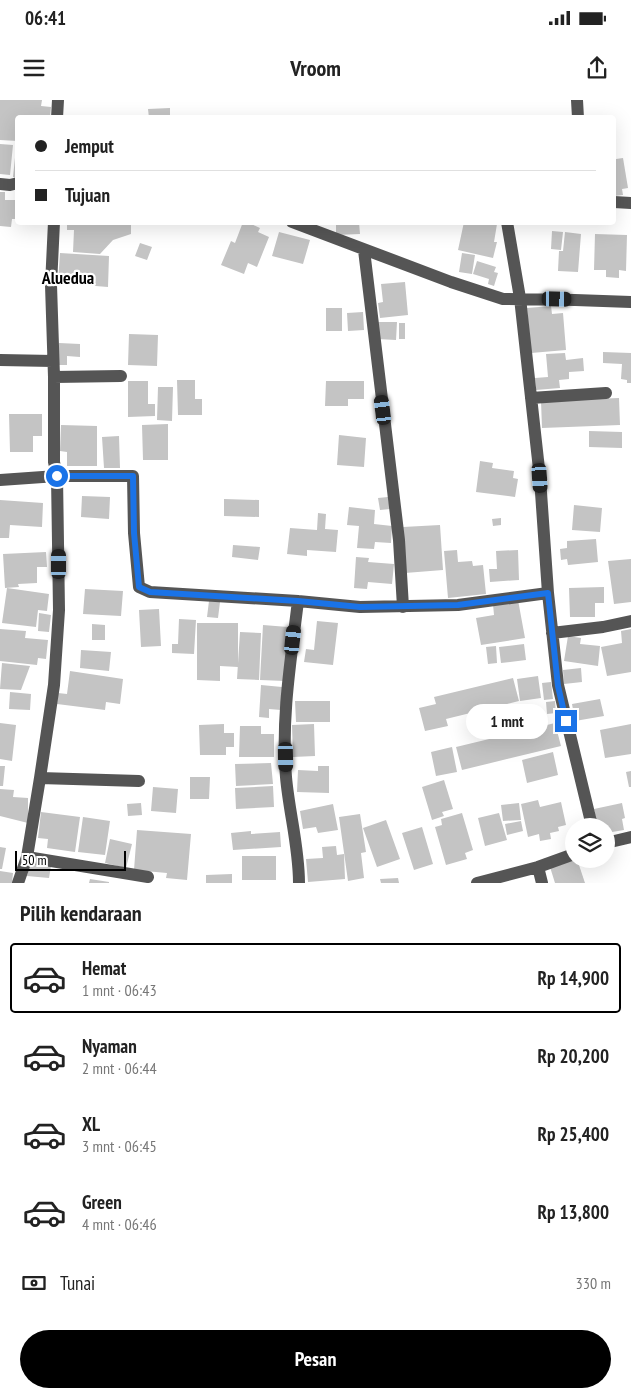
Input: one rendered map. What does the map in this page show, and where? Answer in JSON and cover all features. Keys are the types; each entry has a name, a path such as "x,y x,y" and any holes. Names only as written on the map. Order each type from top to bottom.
{"street":[{"path":"57,115 58,100"},
{"path":"577,100 578,115"},
{"path":"0,184 15,184"},
{"path":"616,202 631,203"},
{"path":"18,883 27,857 40,778 54,685 58,620 57,476 54,462 51,285 54,225"},
{"path":"300,225 450,282 503,299 631,302"},
{"path":"508,225 520,298 540,478 548,593 558,686 590,818"},
{"path":"364,250 399,540 403,607"},
{"path":"0,360 53,361"},
{"path":"54,377 121,376"},
{"path":"531,398 606,393"},
{"path":"0,480 57,476 133,476 134,533 139,587 150,592 298,601 360,607 458,605 548,593"},
{"path":"298,601 285,717 286,776 299,866 299,883"},
{"path":"552,633 603,627 631,621"},
{"path":"40,778 139,781"},
{"path":"615,841 631,837"},
{"path":"27,857 148,877"},
{"path":"477,883 538,867 565,857"},
{"path":"538,867 542,883"}],"building":[{"path":"0,100 42,100 41,106 51,107 50,115 15,115 15,141 0,140"},
{"path":"170,108 170,115 149,115 148,109"},
{"path":"0,144 13,145 10,175 0,174"},
{"path":"15,158 15,177 13,177"},
{"path":"623,158 628,188 622,189 623,195 616,196 616,159"},
{"path":"0,192 5,192 5,200 15,200 15,219 12,219 11,227 0,226"},
{"path":"67,225 131,225 131,234 113,240 100,254 73,252 74,230 67,230"},
{"path":"242,225 254,225 260,228 258,232 269,237 257,267 248,263 244,274 221,265 231,241 235,243"},
{"path":"336,225 359,225 360,234 336,235"},
{"path":"463,225 497,225 494,242 497,242 493,258 458,250"},
{"path":"552,231 563,232 561,250 551,249"},
{"path":"279,232 310,240 303,264 272,256"},
{"path":"565,232 581,234 578,272 558,271 559,251 563,251"},
{"path":"595,234 627,235 626,271 619,270 619,278 606,277 606,270 594,270"},
{"path":"140,243 152,247 147,260 135,256"},
{"path":"60,253 109,256 108,287 58,283"},
{"path":"462,253 475,255 472,274 459,272"},
{"path":"477,261 496,267 494,272 498,273 494,286 488,284 489,279 473,274"},
{"path":"405,282 408,315 380,318 378,303 383,302 381,284"},
{"path":"551,306 552,314 563,313 566,350 531,353 527,308"},
{"path":"326,308 342,308 342,331 326,331"},
{"path":"363,312 364,330 348,331 347,313"},
{"path":"378,322 397,322 396,340 377,339"},
{"path":"399,323 405,323 405,339 399,339"},
{"path":"129,334 158,335 157,366 128,365"},
{"path":"59,343 80,344 80,357 67,356 67,365 58,365"},
{"path":"603,352 631,353 631,383 621,379 622,364 603,363"},
{"path":"565,353 566,360 583,358 584,371 569,372 569,379 559,380 560,388 536,390 535,378 548,377 546,354"},
{"path":"177,380 195,380 195,399 202,399 202,415 178,415"},
{"path":"128,381 148,381 148,404 155,404 155,416 128,417"},
{"path":"326,381 364,381 364,399 348,399 348,406 325,406"},
{"path":"158,387 173,387 172,421 157,420"},
{"path":"619,398 620,425 542,428 541,401"},
{"path":"9,414 42,414 42,436 33,436 33,452 10,452"},
{"path":"168,424 168,460 143,460 142,425"},
{"path":"61,425 97,426 97,466 67,466 67,452 60,451"},
{"path":"589,431 622,432 622,448 589,447"},
{"path":"339,435 366,438 364,467 337,465"},
{"path":"119,436 120,468 104,468 102,437"},
{"path":"480,461 493,463 492,468 514,471 513,478 518,479 515,497 476,492"},
{"path":"82,496 110,497 109,519 81,517"},
{"path":"388,497 390,509 380,510 378,498"},
{"path":"224,499 259,500 259,517 224,516"},
{"path":"0,500 43,503 42,527 10,525 9,538 0,538"},
{"path":"574,505 602,508 600,532 572,530"},
{"path":"349,507 375,510 374,524 392,526 391,543 375,542 374,549 357,548 359,526 347,525"},
{"path":"318,513 326,514 325,529 338,530 336,552 307,550 307,556 287,554 290,528 317,530"},
{"path":"501,518 501,525 493,526 492,519"},
{"path":"440,525 443,570 405,573 403,527"},
{"path":"596,539 598,562 568,565 567,559 561,560 560,549 567,548 567,541"},
{"path":"233,545 260,547 258,560 232,557"},
{"path":"457,550 458,562 472,561 473,566 483,565 486,594 448,598 444,551"},
{"path":"518,550 519,580 490,582 489,569 497,569 496,551"},
{"path":"46,552 47,567 37,567 37,583 18,584 19,587 5,588 3,554"},
{"path":"356,557 369,558 368,562 394,564 392,584 368,582 367,589 354,588"},
{"path":"631,559 631,602 614,604 608,561"},
{"path":"604,587 604,603 595,603 595,617 570,617 569,588"},
{"path":"7,588 49,594 47,611 38,610 36,627 2,623"},
{"path":"85,589 123,591 121,616 83,614"},
{"path":"518,600 525,638 481,645 476,618 494,615 493,604"},
{"path":"209,601 220,602 218,618 207,617"},
{"path":"159,609 161,646 141,647 139,610"},
{"path":"39,613 51,615 49,632 38,631"},
{"path":"179,619 196,620 194,654 172,653 172,644 178,644"},
{"path":"317,621 338,623 333,665 304,662 306,649 314,650"},
{"path":"197,623 238,623 238,667 220,666 220,681 197,680"},
{"path":"92,624 105,625 105,640 92,640"},
{"path":"263,625 288,627 285,681 260,680"},
{"path":"0,629 26,631 25,638 48,640 46,659 38,658 37,665 0,661"},
{"path":"631,629 631,672 607,676 601,647 622,643 621,631"},
{"path":"240,632 261,633 259,680 237,679"},
{"path":"568,636 581,638 580,644 600,646 598,666 564,661"},
{"path":"524,644 526,660 501,663 499,647"},
{"path":"496,646 497,663 488,664 486,647"},
{"path":"81,650 111,652 109,671 80,668"},
{"path":"2,663 30,666 21,690 0,689"},
{"path":"581,668 582,682 564,684 563,670"},
{"path":"70,671 123,679 120,704 106,702 105,710 57,704 58,693 67,694"},
{"path":"538,676 541,698 520,701 517,679"},
{"path":"513,678 519,701 446,719 448,726 425,731 419,708 436,704 434,697"},
{"path":"551,682 553,699 544,700 542,683"},
{"path":"261,685 282,687 281,710 269,709 269,718 259,717"},
{"path":"10,692 31,694 30,710 9,709"},
{"path":"600,699 604,716 575,721 572,704"},
{"path":"295,701 330,701 330,722 296,722"},
{"path":"555,701 556,713 547,714 546,702"},
{"path":"0,723 16,725 12,761 0,759"},
{"path":"555,723 561,746 462,770 456,747"},
{"path":"224,724 224,733 234,733 234,747 226,747 226,755 200,755 199,725"},
{"path":"314,724 315,756 293,757 292,725"},
{"path":"631,724 631,754 605,758 600,730"},
{"path":"240,726 261,726 261,734 274,734 274,757 239,757"},
{"path":"452,747 457,772 436,776 431,752"},
{"path":"553,752 558,775 527,783 522,760"},
{"path":"271,763 273,784 236,786 235,764"},
{"path":"0,766 5,766 3,786 0,786"},
{"path":"318,766 329,766 329,793 297,792 298,770 318,771"},
{"path":"631,771 631,787 629,787 626,772"},
{"path":"190,777 210,777 209,799 190,799"},
{"path":"444,780 453,809 442,812 444,816 432,820 422,787"},
{"path":"273,786 274,807 236,809 235,788"},
{"path":"153,787 178,789 176,813 151,811"},
{"path":"0,789 14,790 13,797 28,798 28,823 0,816"},
{"path":"538,800 540,807 561,802 565,825 558,827 559,831 550,833 551,839 540,841 539,834 528,837 521,804"},
{"path":"141,803 142,815 128,816 127,804"},
{"path":"519,803 521,820 503,821 501,805"},
{"path":"622,803 625,818 622,819 624,830 615,832 615,818 596,818 594,809"},
{"path":"333,804 338,830 318,833 316,827 303,829 300,811"},
{"path":"41,812 80,817 75,852 47,848 48,839 38,838"},
{"path":"462,813 473,850 465,853 467,859 446,865 435,827 442,825 441,819"},
{"path":"499,813 507,840 485,846 478,818"},
{"path":"360,814 366,852 361,853 364,878 348,881 339,817"},
{"path":"83,817 110,821 105,855 78,852"},
{"path":"386,820 400,859 377,867 363,828"},
{"path":"521,821 523,831 507,835 505,824"},
{"path":"422,827 433,864 414,870 402,833"},
{"path":"137,830 191,834 187,880 166,878 167,873 134,870"},
{"path":"251,831 251,834 280,832 281,847 233,850 231,833"},
{"path":"110,839 132,844 126,868 105,863"},
{"path":"336,846 337,855 344,854 345,879 308,882 306,859 323,858 322,847"},
{"path":"0,847 6,848 2,869 0,869"},
{"path":"242,856 276,856 276,880 242,880"},
{"path":"29,863 51,866 49,878 27,876"},
{"path":"565,863 565,868 580,868 585,883 555,883 550,867"},
{"path":"0,871 13,873 12,883 0,883"},
{"path":"232,874 232,883 206,883 206,875"},
{"path":"398,878 399,883 381,883 380,879"},
{"path":"90,879 109,882 109,883 89,883"}],"district":[{"name":"Aluedua","path":"68,277"}],"route":[{"path":"57,476 133,476 134,533 139,587 150,592 298,601 360,607 458,605 548,593 558,686 566,721"}]}
